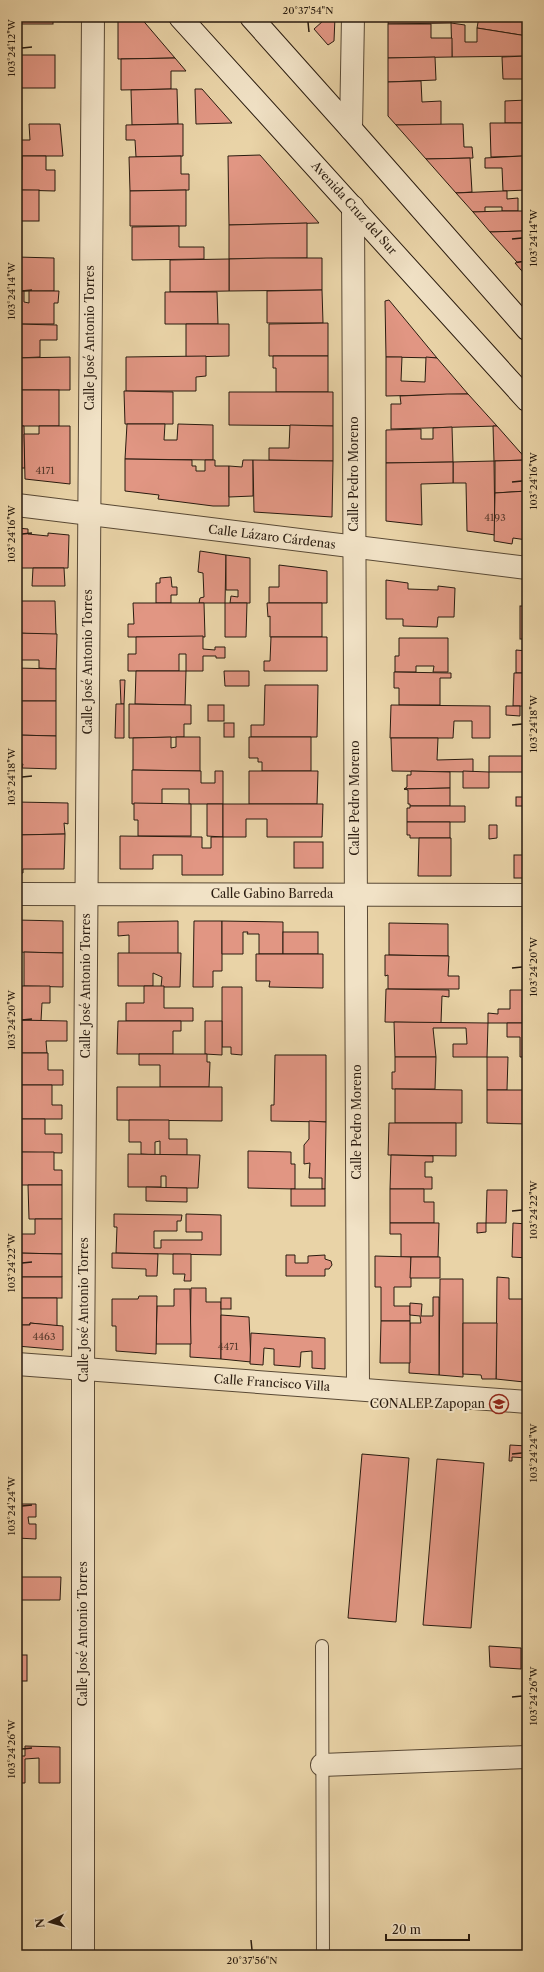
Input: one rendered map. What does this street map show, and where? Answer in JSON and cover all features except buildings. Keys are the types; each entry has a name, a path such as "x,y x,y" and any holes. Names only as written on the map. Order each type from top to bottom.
{"street":[{"name":"Calle José Antonio Torres","path":"83,1955 83,1369 93,17"},
{"name":"Avenida Cruz del Sur","path":"180,17 527,400"},
{"path":"251,17 352,129 527,329"},
{"path":"352,129 353,17"},
{"name":"Calle Pedro Moreno","path":"353,207 358,1389"},
{"name":"Calle Lázaro Cárdenas","path":"17,505 355,548 527,568"},
{"name":"Calle Gabino Barreda","path":"17,894 527,895"},
{"name":"Calle Francisco Villa","path":"17,1364 527,1402"},
{"path":"322,1765 526,1757"}],"lane":[{"path":"322,1646 323,1955"}],"place":[{"name":"CONALEP Zapopan","path":"499,1404"}]}
